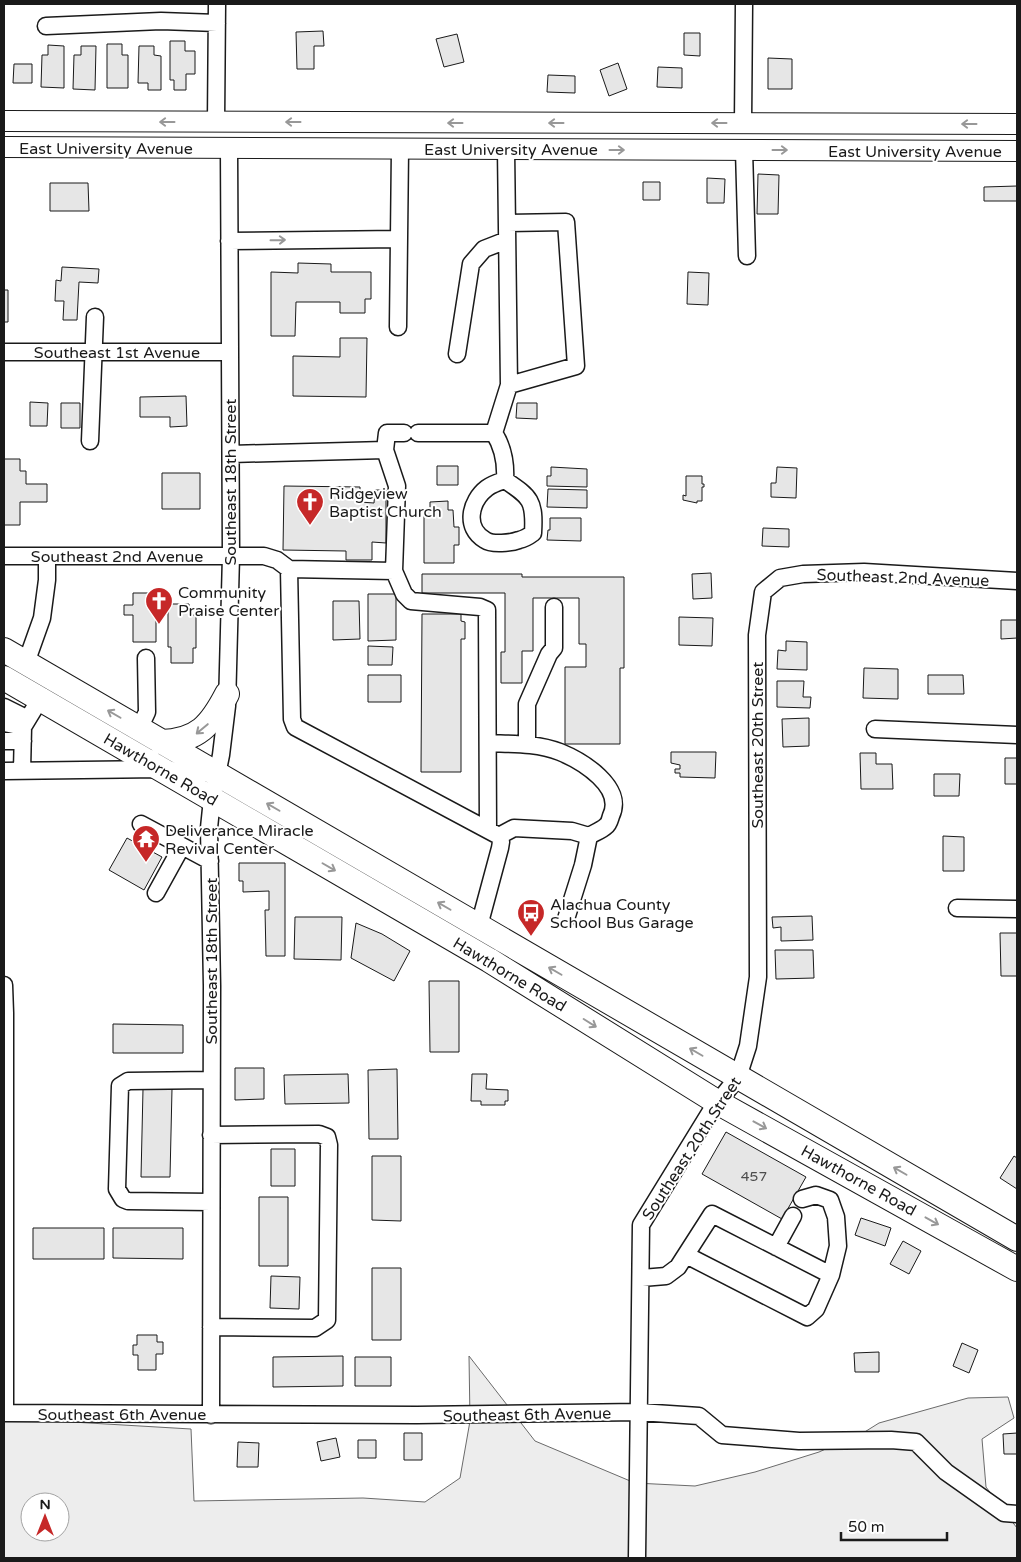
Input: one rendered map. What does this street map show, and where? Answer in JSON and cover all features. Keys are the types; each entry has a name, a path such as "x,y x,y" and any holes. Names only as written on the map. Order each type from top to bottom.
{"highway":[{"name":"Hawthorne Road","path":"4,650 1017,1239"},
{"name":"Hawthorne Road","path":"5,681 489,960 717,1102 1017,1269"},
{"path":"161,742 186,739 194,735 211,721 227,694"}],"main road":[{"name":"East University Avenue","path":"4,121 1017,124"},
{"path":"216,122 229,148"},
{"path":"504,123 506,149"},
{"path":"743,123 744,150"},
{"name":"East University Avenue","path":"4,147 1017,151"}],"street":[{"path":"216,122 217,4"},
{"path":"743,123 744,4"},
{"path":"46,26 161,21 216,23"},
{"name":"Southeast 18th Street","path":"211,1415 209,828 226,718 227,694 231,556 229,148"},
{"path":"398,327 400,149"},
{"path":"494,433 509,385 506,149"},
{"path":"744,150 746,256"},
{"path":"507,223 566,222 576,366 509,385"},
{"path":"229,241 398,239"},
{"path":"457,354 471,264 484,249 507,240"},
{"path":"90,441 95,317"},
{"name":"Southeast 1st Avenue","path":"4,352 230,352"},
{"path":"493,833 488,743 487,610 480,607 412,601 404,594 394,572 397,486 385,450 387,433 494,433"},
{"path":"494,433 499,440 506,464 505,480"},
{"path":"231,454 385,450"},
{"name":"Southeast 2nd Avenue","path":"4,556 264,556 277,560 290,569"},
{"path":"26,663 42,618 47,580 47,556"},
{"path":"394,572 290,569 292,719 294,727 493,833 501,842 479,926"},
{"name":"Southeast 2nd Avenue","path":"764,591 780,578 803,574 864,572 1017,581"},
{"name":"Southeast 20th Street","path":"637,1558 642,1225 717,1102 738,1077 748,1046 758,977 757,635 764,591"},
{"path":"527,744 527,704 549,654 554,648 554,607"},
{"path":"139,729 147,712 146,658"},
{"path":"22,771 25,729 40,700"},
{"path":"4,707 25,729"},
{"path":"4,723 25,729"},
{"path":"4,741 25,729"},
{"path":"875,729 1017,735"},
{"path":"488,743 527,744 559,752 581,762 593,771 606,785 614,798 614,812 607,826 590,836 566,919"},
{"path":"4,771 160,769 216,774"},
{"path":"140,824 210,860"},
{"path":"493,833 514,828 572,830 590,836"},
{"path":"156,893 182,846"},
{"path":"957,908 1017,909"},
{"name":"Southeast 6th Avenue","path":"4,985 5,1413 417,1416 639,1412 699,1416 722,1435 799,1442 891,1440 916,1442 946,1472 1004,1513 1017,1514"},
{"path":"211,1080 128,1081 120,1086 117,1190 123,1199 128,1201 211,1202"},
{"path":"211,1135 319,1134 327,1137 329,1154 327,1320 315,1328 211,1327"},
{"path":"686,1255 807,1317 816,1308 831,1275 838,1246 836,1217 830,1200 816,1195 802,1199"},
{"path":"642,1278 666,1276 678,1267 712,1214 831,1275"},
{"path":"776,1247 793,1216"}],"shaded area":[{"path":"469,1356 535,1441 635,1483 695,1486 755,1472 819,1452 855,1438 879,1423 968,1398 1008,1397 1014,1418 982,1439 986,1487 1017,1528 1017,1558 4,1558 4,1418 191,1429 194,1501 363,1498 425,1502 460,1478 470,1421"}],"building":[{"path":"323,31 324,46 314,46 314,69 297,69 296,32"},
{"path":"684,33 700,33 700,56 684,55"},
{"path":"457,34 464,62 444,67 436,39"},
{"path":"170,41 185,41 185,51 195,51 195,74 186,74 186,90 174,90 174,80 170,80"},
{"path":"107,44 122,44 122,55 128,55 128,88 107,88"},
{"path":"48,45 64,46 64,88 41,87 42,55 48,55"},
{"path":"81,46 96,46 95,90 73,89 74,55 81,55"},
{"path":"139,46 154,46 154,55 161,56 161,90 148,90 148,83 138,83"},
{"path":"768,58 792,59 792,89 768,89"},
{"path":"618,63 627,89 609,96 600,70"},
{"path":"14,64 32,64 32,83 13,83"},
{"path":"658,67 682,68 682,88 657,87"},
{"path":"548,75 575,76 575,93 547,92"},
{"path":"758,174 779,175 778,214 757,214"},
{"path":"707,178 725,179 724,203 707,203"},
{"path":"643,182 660,182 660,200 643,200"},
{"path":"50,183 88,183 89,211 50,211"},
{"path":"1017,186 1017,201 984,201 984,187"},
{"path":"298,263 331,264 331,272 371,272 371,299 365,299 365,313 340,313 340,302 296,302 295,336 271,336 271,272 298,273"},
{"path":"62,267 99,269 98,283 79,282 77,320 63,320 64,301 55,301 56,280 61,281"},
{"path":"688,272 709,273 708,305 687,304"},
{"path":"4,290 8,290 8,322 4,322"},
{"path":"340,338 367,338 366,397 293,396 293,356 340,357"},
{"path":"186,396 187,426 170,427 170,417 140,417 140,397"},
{"path":"30,402 48,403 47,426 30,426"},
{"path":"61,403 80,403 80,428 61,428"},
{"path":"517,403 537,403 537,419 516,418"},
{"path":"4,459 20,459 20,471 26,471 26,484 47,484 47,502 20,502 20,525 4,525"},
{"path":"437,466 458,466 458,485 437,485"},
{"path":"551,467 587,469 587,487 547,486 547,476 551,476"},
{"path":"777,467 797,468 796,498 771,497 771,483 776,483"},
{"path":"162,473 200,473 200,509 162,509"},
{"path":"686,476 702,476 704,487 702,487 702,501 697,501 697,503 683,500 683,495 686,496"},
{"path":"284,486 360,487 360,502 374,503 375,490 386,490 386,543 372,542 372,560 346,560 346,551 283,550"},
{"path":"548,489 587,490 587,508 547,507"},
{"path":"448,501 448,510 453,510 454,527 459,527 459,545 454,545 454,563 424,563 424,510 430,510 430,502"},
{"path":"550,518 581,518 581,541 547,540 548,530 550,530"},
{"path":"763,528 789,529 789,547 762,546"},
{"path":"711,573 712,598 693,599 692,574"},
{"path":"422,574 522,574 522,577 624,577 624,668 620,668 620,744 565,744 565,667 586,667 586,644 579,644 579,598 533,598 533,651 522,651 522,683 501,683 501,652 505,652 505,593 422,593"},
{"path":"133,593 169,593 169,604 189,604 189,615 196,615 196,648 193,648 193,663 171,663 171,647 168,647 168,606 156,606 156,642 133,642 133,615 124,615 124,605 133,605"},
{"path":"368,594 396,594 396,640 368,641"},
{"path":"333,601 359,601 360,639 333,640"},
{"path":"422,614 461,614 461,621 465,622 465,639 461,639 461,772 421,772"},
{"path":"679,617 713,618 712,646 679,645"},
{"path":"1001,620 1017,620 1017,638 1001,639"},
{"path":"786,641 807,642 807,670 777,669 778,650 786,651"},
{"path":"368,646 393,647 392,665 368,665"},
{"path":"864,668 898,669 898,699 863,698"},
{"path":"368,675 401,675 401,702 368,702"},
{"path":"928,675 963,675 964,694 928,694"},
{"path":"777,681 804,681 803,697 811,697 810,708 777,707"},
{"path":"809,718 809,746 783,747 782,719"},
{"path":"671,752 716,752 715,778 680,777 680,773 675,773 675,769 680,769 680,765 671,763"},
{"path":"860,753 876,753 876,764 892,764 893,789 861,789"},
{"path":"1005,758 1017,758 1017,784 1005,784"},
{"path":"934,774 960,774 959,796 934,796"},
{"path":"943,836 964,837 964,871 943,871"},
{"path":"127,838 162,857 144,890 109,870"},
{"path":"239,863 285,863 285,956 266,956 265,910 269,910 269,891 243,892 243,881 239,881"},
{"path":"812,916 813,940 781,941 781,927 773,928 772,917"},
{"path":"295,917 342,917 341,960 294,959"},
{"path":"356,923 382,934 410,951 394,981 351,958"},
{"path":"1000,933 1017,933 1017,976 1001,976"},
{"path":"775,950 813,950 814,978 776,979"},
{"path":"429,981 459,981 459,1052 430,1052"},
{"path":"113,1024 183,1025 183,1053 113,1053"},
{"path":"235,1068 264,1068 264,1099 235,1100"},
{"path":"397,1069 398,1139 369,1139 368,1070"},
{"path":"348,1074 349,1103 285,1104 284,1075"},
{"path":"472,1074 487,1074 486,1089 508,1090 508,1101 505,1101 505,1105 481,1105 481,1101 471,1101"},
{"path":"143,1089 172,1089 170,1177 141,1177"},
{"path":"726,1132 806,1177 782,1219 702,1174"},
{"path":"271,1149 295,1149 295,1186 271,1186"},
{"path":"372,1156 401,1156 401,1221 372,1220"},
{"path":"1014,1156 1017,1158 1017,1189 1000,1178"},
{"path":"259,1197 288,1197 288,1266 259,1266"},
{"path":"861,1218 891,1228 885,1246 855,1235"},
{"path":"33,1228 104,1228 104,1259 33,1259"},
{"path":"113,1228 183,1228 183,1259 113,1258"},
{"path":"903,1241 921,1251 909,1274 890,1264"},
{"path":"372,1268 401,1268 401,1340 372,1340"},
{"path":"271,1276 300,1277 299,1309 270,1308"},
{"path":"137,1335 157,1335 157,1342 163,1342 163,1354 156,1354 156,1370 138,1370 138,1355 133,1355 133,1345 137,1345"},
{"path":"962,1343 978,1350 969,1373 953,1366"},
{"path":"879,1352 879,1372 855,1372 854,1353"},
{"path":"343,1356 343,1386 273,1387 273,1357"},
{"path":"355,1357 391,1357 391,1386 355,1386"},
{"path":"404,1433 422,1433 422,1460 404,1460"},
{"path":"1017,1433 1017,1454 1004,1454 1003,1434"},
{"path":"336,1438 340,1457 321,1461 317,1442"},
{"path":"358,1440 376,1440 376,1458 358,1458"},
{"path":"238,1442 259,1443 258,1467 237,1467"}],"place":[{"name":"Ridgeview Baptist Church","path":"310,526"},
{"name":"Community Praise Center","path":"159,625"},
{"name":"Deliverance Miracle Revival Center","path":"146,863"},
{"name":"Alachua County School Bus Garage","path":"531,937"}]}
